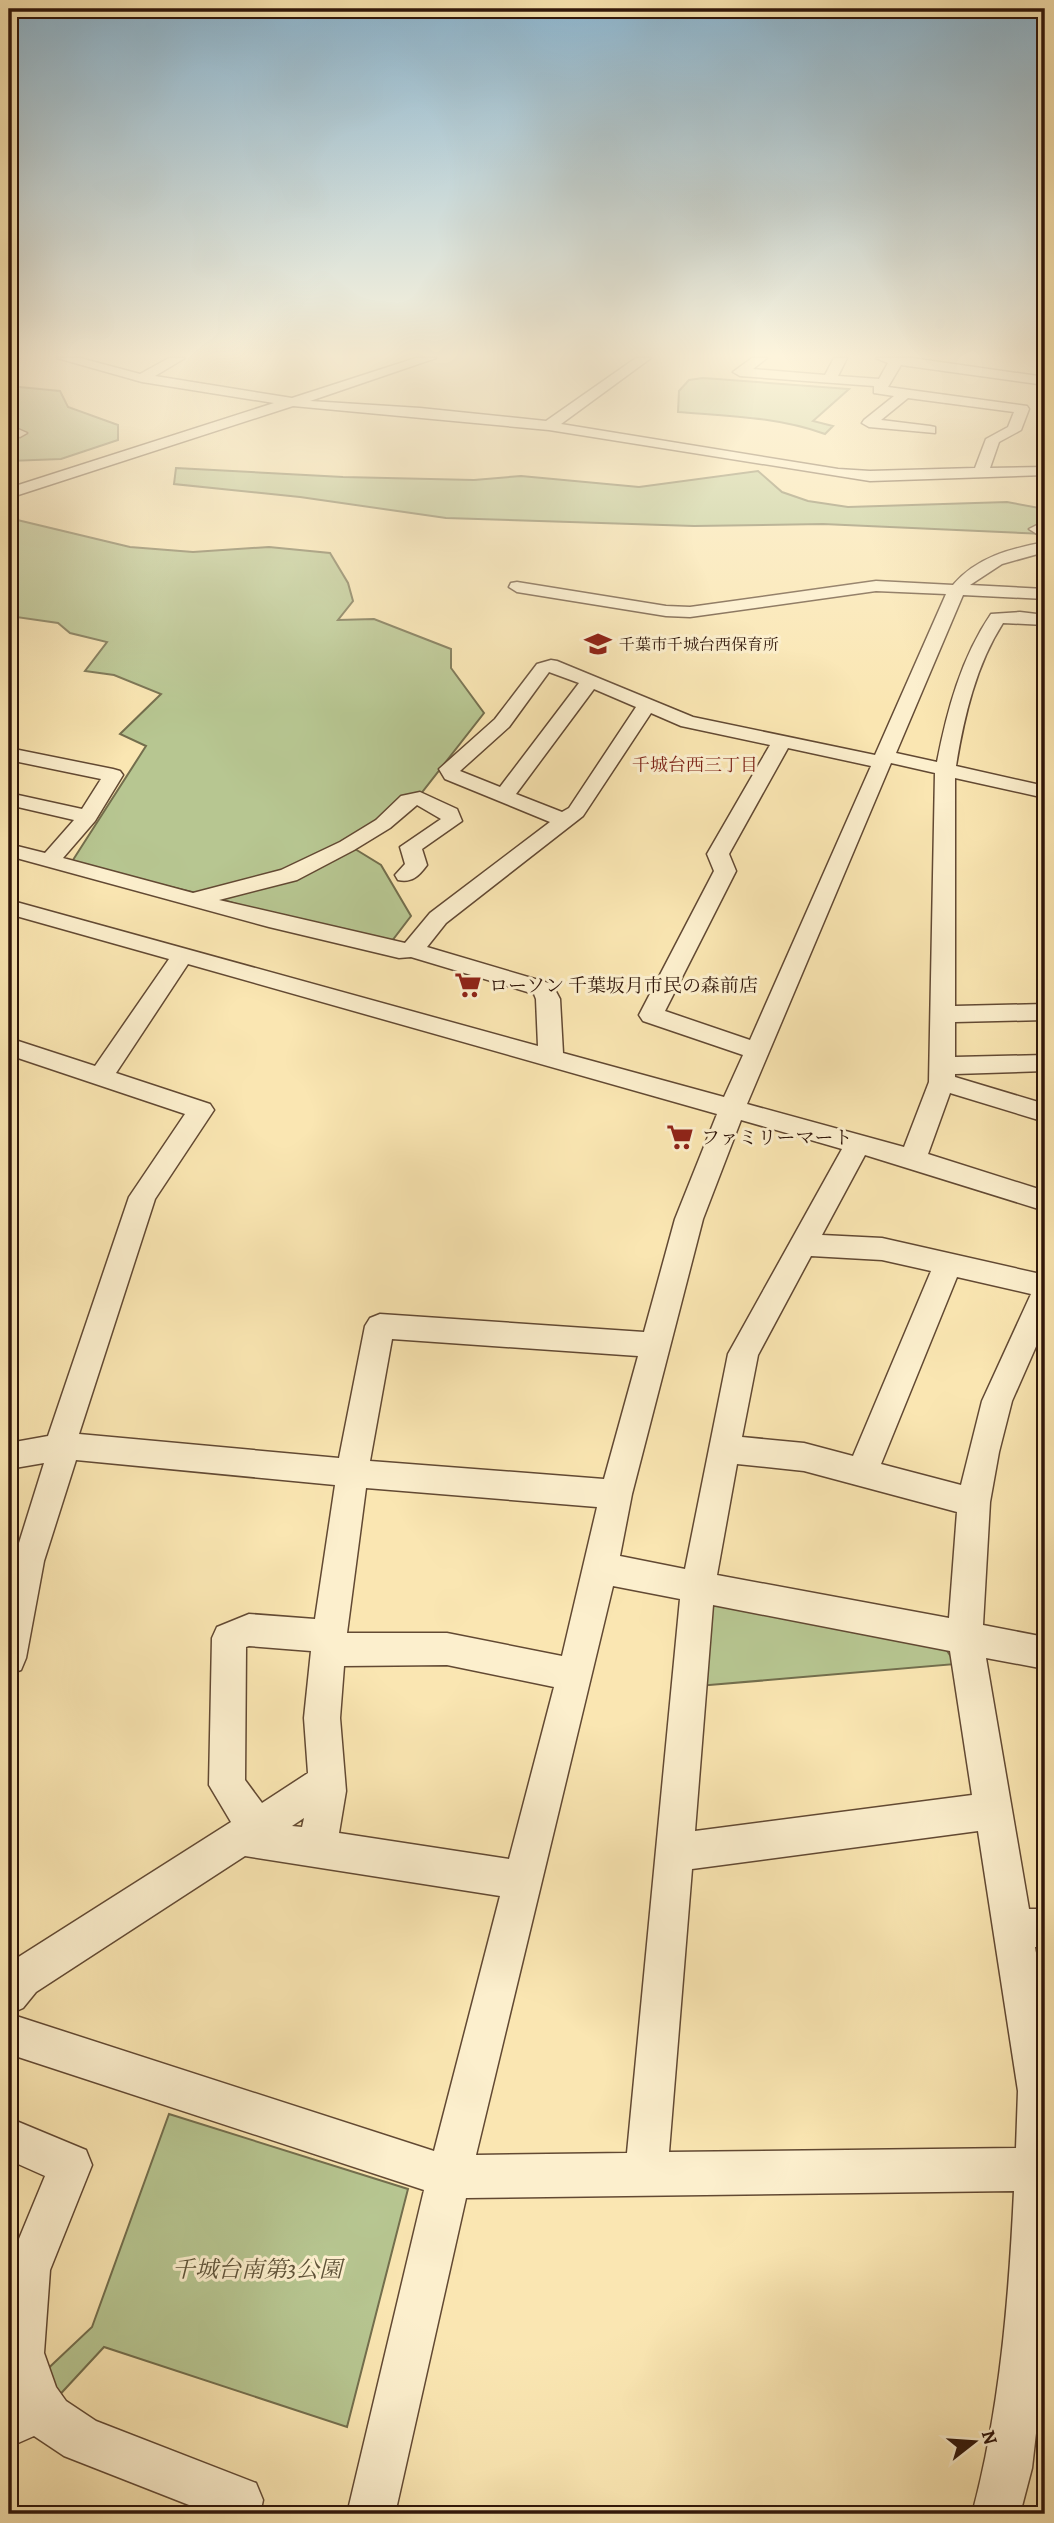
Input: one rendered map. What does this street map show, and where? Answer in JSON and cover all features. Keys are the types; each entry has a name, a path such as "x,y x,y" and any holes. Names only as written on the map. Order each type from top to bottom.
{"street":[{"path":"9,494 65,476"},
{"path":"1045,526 1037,529 1045,534"},
{"path":"371,2514 449,2177 601,1568 615,1494 689,1219 732,1109 956,591 964,580 981,568 1004,557 1045,547"},
{"path":"517,587 666,611 690,612 876,586 1045,594"},
{"path":"913,1159 942,1074 945,769 950,738 977,659 997,618 1045,620"},
{"path":"562,820 452,775 449,769 502,723 543,668 551,665 688,722 945,769 1045,792"},
{"path":"504,796 590,682"},
{"path":"412,950 438,918 546,837 562,820 576,811 647,705"},
{"path":"757,1051 650,1015 725,871 718,854 782,741"},
{"path":"9,754 113,775 88,817 50,860"},
{"path":"196,899 289,875 347,846 383,824 408,800 420,797 450,813 452,821 411,847 416,865 406,875"},
{"path":"9,799 88,817"},
{"path":"9,850 372,945 399,951 412,950 544,989 548,999 551,1058"},
{"path":"9,907 913,1159 1045,1199"},
{"path":"100,1077 183,955"},
{"path":"944,1014 1045,1012"},
{"path":"9,1046 201,1110 142,1196 28,1560 16,1581 9,1658"},
{"path":"942,1074 1045,1063"},
{"path":"942,1074 1045,1113"},
{"path":"646,2174 698,1587 743,1354 858,1144"},
{"path":"802,1245 882,1249 1045,1286"},
{"path":"862,1472 948,1264"},
{"path":"996,2514 1008,2468 1032,2278 1042,2091 1029,1928 992,1811 965,1638 974,1502 982,1452 998,1402 1045,1294"},
{"path":"317,1848 327,1782 322,1718 330,1643 352,1474 380,1326 656,1345"},
{"path":"9,1456 62,1446 352,1474 615,1494"},
{"path":"724,1449 804,1457 974,1502"},
{"path":"601,1568 1045,1653"},
{"path":"250,1832 227,1785 229,1638 249,1630 330,1643 447,1649 575,1675"},
{"path":"9,1994 22,1978 327,1782"},
{"path":"675,1852 992,1811"},
{"path":"250,1832 317,1848 523,1880"},
{"path":"9,2034 449,2177 1036,2169"},
{"path":"9,2138 71,2165 28,2270 18,2282 24,2414 49,2418 81,2439 239,2500 236,2514"}],"green space":[{"path":"175,476 474,480 521,476 639,487 723,476 763,476 782,492 808,501 848,507 1007,502 1045,509 1045,534 823,524 694,526 446,518 300,497 174,484"},
{"path":"9,518 130,547 193,552 269,547 330,553 348,583 353,601 338,620 374,619 451,649 451,668 484,713 416,800 355,849 381,865 411,916 385,950 217,898 71,863 146,746 120,734 161,694 114,675 85,671 107,642 70,633 58,623 9,616"},
{"path":"723,1603 943,1645 956,1664 698,1686 705,1609"},
{"name":"千城台南第3公園","path":"169,2114 408,2189 347,2427 104,2347 53,2402 38,2378 92,2327"}],"place":[{"name":"千葉市千城台西保育所","path":"598,644"},
{"name":"ローソン 千葉坂月市民の森前店","path":"468,985"},
{"name":"ファミリーマート","path":"680,1137"}],"district":[{"name":"千城台西三丁目","path":"695,765"}]}
